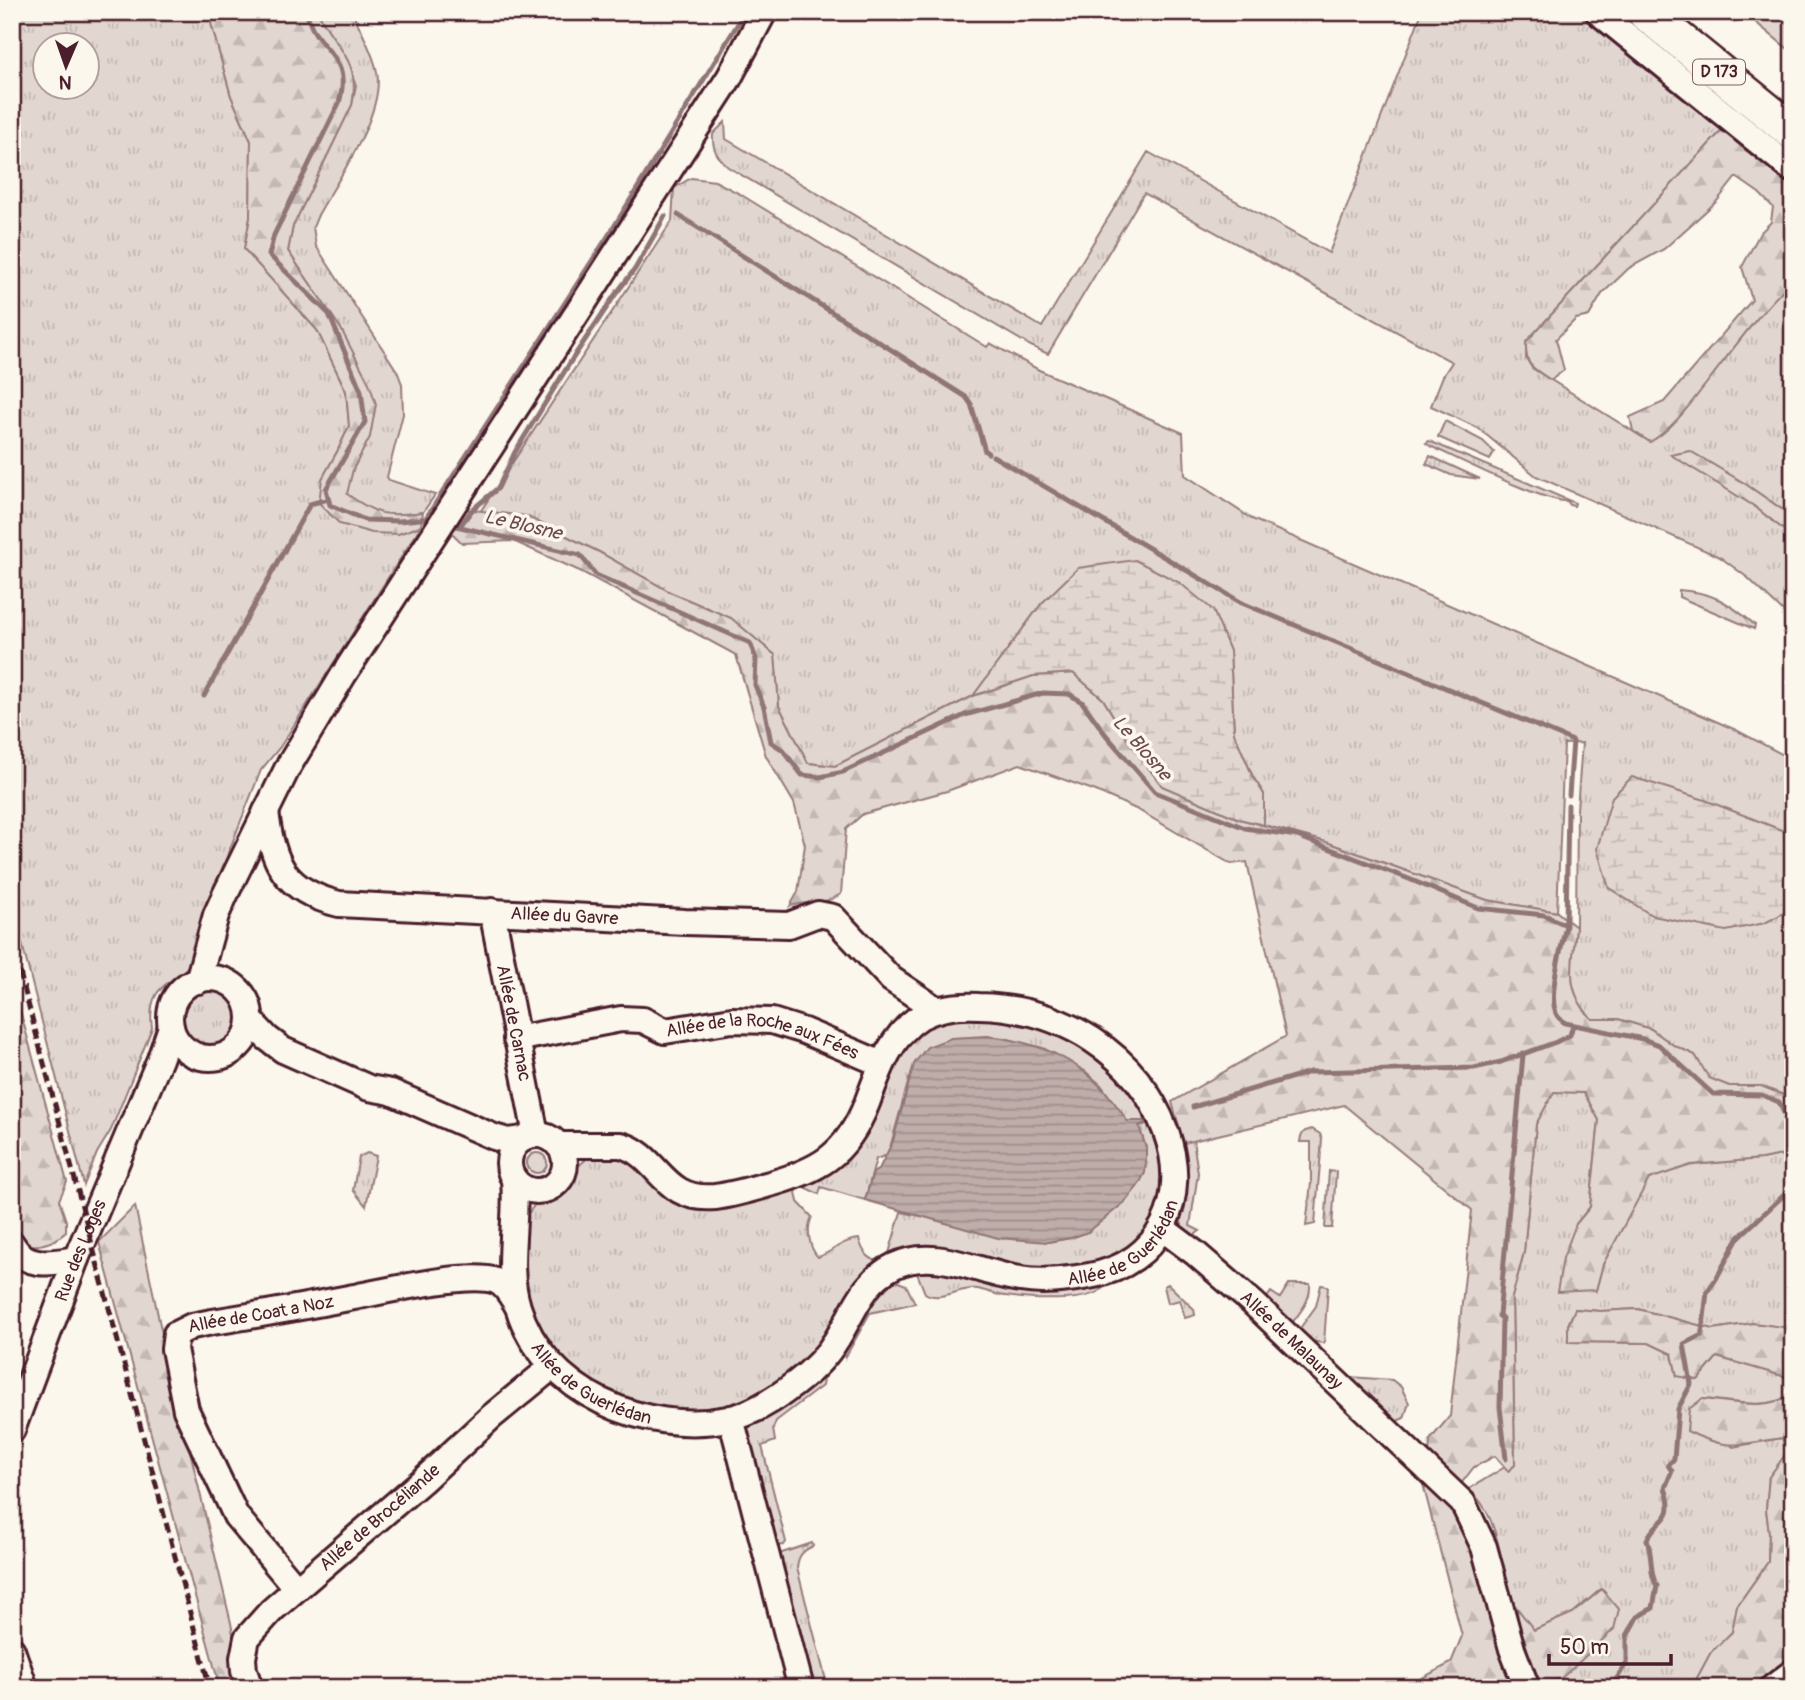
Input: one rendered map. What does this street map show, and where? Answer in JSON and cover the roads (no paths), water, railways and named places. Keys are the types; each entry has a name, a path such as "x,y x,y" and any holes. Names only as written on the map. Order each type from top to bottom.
{"highway":[{"name":"D 173","path":"1645,12 1793,132"},
{"name":"D 173","path":"1681,12 1793,102"}],"street":[{"path":"198,981 209,938 226,892 288,767 344,674 729,78 764,12"},
{"path":"1598,12 1793,170"},
{"name":"Allée du Gavre","path":"266,811 276,860 284,873 296,886 310,895 339,904 789,925 818,914 833,917 891,979 937,1010"},
{"name":"Allée de Carnac","path":"492,911 516,1039 539,1140"},
{"path":"209,938 228,982"},
{"path":"213,978 228,982 236,987 247,1002 251,1021 247,1036 236,1049 215,1058 192,1054 178,1043 171,1027 171,1010 178,995 190,984 198,981 213,978"},
{"name":"Allée du Gavre","path":"891,979 903,1006 906,1031"},
{"name":"Allée de Guerlédan","path":"236,1049 282,1051 369,1088 391,1092 508,1141 539,1140 579,1146 630,1147 667,1182 691,1195 717,1196 794,1178 818,1167 841,1149 855,1130 882,1064 898,1035 919,1018 937,1010 996,1006 1056,1020 1079,1030 1126,1065 1159,1111 1173,1155 1173,1196 1163,1229 1152,1244 1118,1267 1094,1276 1041,1281 1018,1279 946,1260 926,1258 897,1265 873,1280 862,1293 836,1342 818,1364 777,1397 731,1418 674,1423 623,1412 582,1390 553,1366 524,1322 517,1306 511,1266 515,1194 511,1173 500,1157 468,1137 382,1098 369,1088"},
{"name":"Allée de la Roche aux Fées","path":"516,1039 621,1019 643,1020 665,1031 732,1020 772,1021 804,1031 882,1064"},
{"name":"Allée de Guerlédan","path":"251,1021 282,1051"},
{"name":"Rue des Loges","path":"12,1430 76,1259 155,1072 171,1027"},
{"path":"155,1072 192,1054"},
{"path":"539,1140 564,1158 564,1166 554,1185 532,1191 519,1184 511,1173 510,1154 539,1140"},
{"name":"Allée de Malaunay","path":"1163,1229 1253,1303 1463,1503 1484,1547 1512,1649 1527,1688"},
{"name":"Allée de Coat a Noz","path":"468,1279 499,1261 511,1243"},
{"path":"12,1244 27,1259 43,1263 76,1259"},
{"name":"Allée de Coat a Noz","path":"296,1588 236,1516 186,1410 174,1349 176,1334 192,1326 212,1322 428,1283 468,1279 494,1280 500,1283 517,1306"},
{"name":"Allée de Brocéliande","path":"250,1688 243,1658 247,1638 272,1610 422,1481 491,1417 553,1366"},
{"path":"731,1418 801,1688"},
{"path":"12,1650 24,1688"},
{"path":"1772,1688 1793,1672"}],"waterway":[{"name":"Le Blosne","path":"307,12 311,26 337,62 342,86 339,103 274,235 269,255 329,314 361,391 365,422 326,489 330,505 365,520 431,518"},
{"path":"426,518 612,230 745,12"},
{"path":"678,215 966,397 988,453"},
{"path":"460,526 472,510 498,488 515,452 571,361 635,269 665,216"},
{"path":"993,456 1242,603 1573,741 1569,795"},
{"path":"204,696 310,504 328,499"},
{"name":"Le Blosne","path":"452,525 580,555 596,575 750,643 756,659 755,685 764,707 771,742 783,750 802,775 820,777 843,772 965,715 1043,693 1069,694 1082,702 1106,735 1155,792 1245,828 1297,836 1478,908 1544,915 1566,925 1554,992 1556,1012 1561,1020 1659,1045 1713,1094 1762,1095 1779,1102 1793,1127"},
{"path":"1566,925 1568,805"},
{"path":"1193,1107 1310,1072 1474,1068 1501,1062 1556,1042 1570,1035 1573,1025"},
{"path":"1506,1459 1500,1407 1502,1318 1499,1316 1523,1055"},
{"path":"1611,1688 1627,1662 1627,1636 1637,1617 1653,1608 1657,1586 1647,1540 1669,1508 1665,1488 1672,1471 1668,1465 1674,1459 1678,1409 1691,1384 1684,1344 1702,1335 1707,1292 1738,1238 1785,1194"}],"railway":[{"path":"12,943 210,1688"}]}
